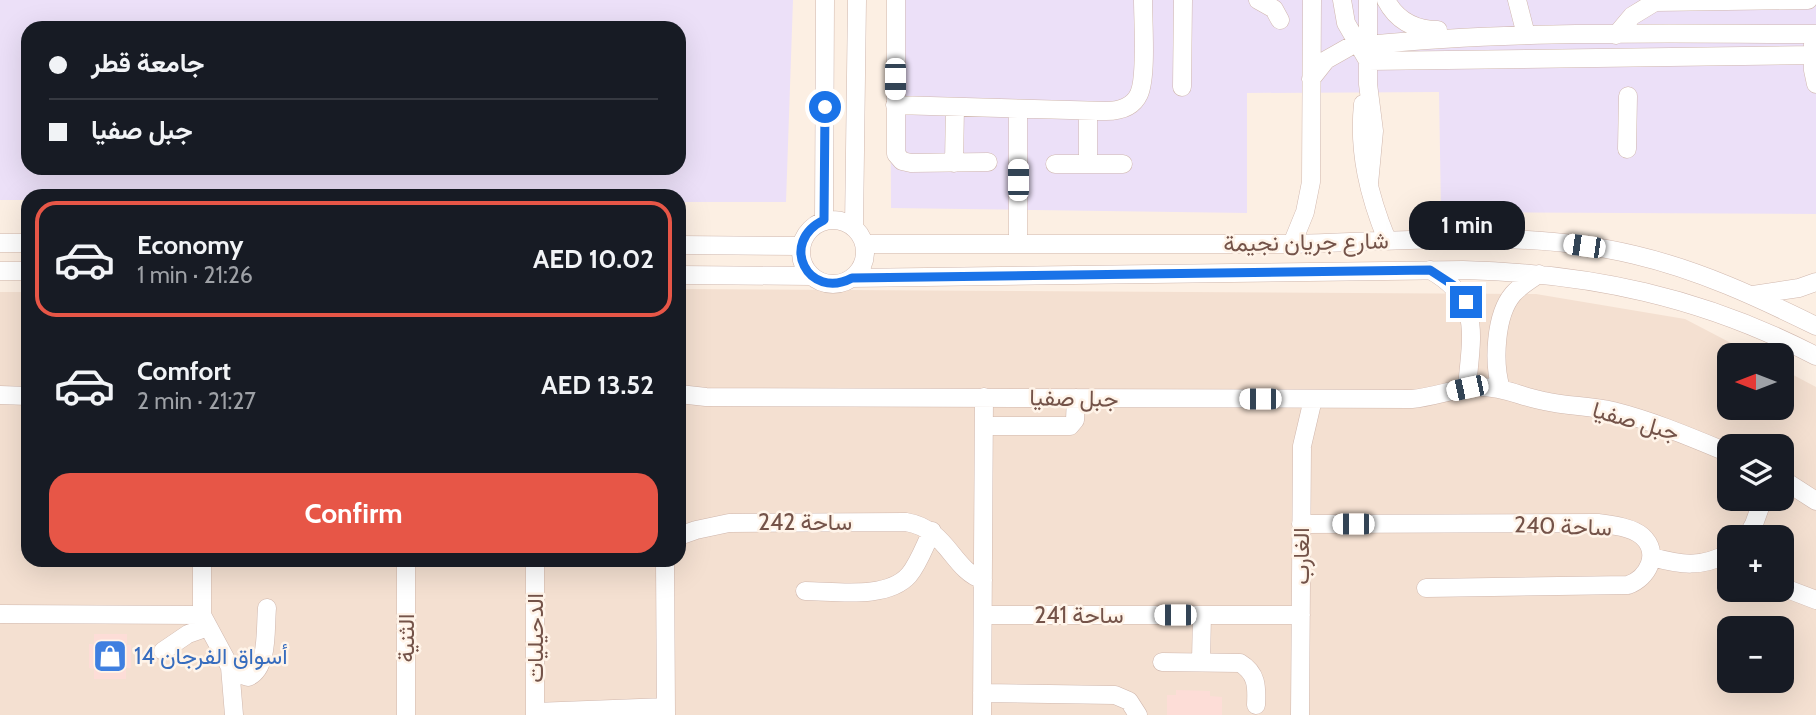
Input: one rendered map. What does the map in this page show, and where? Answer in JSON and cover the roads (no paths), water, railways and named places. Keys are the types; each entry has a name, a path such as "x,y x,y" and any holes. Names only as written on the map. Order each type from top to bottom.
{"street":[{"path":"824,220 825,0"},
{"path":"854,227 840,220 824,220 809,230 801,246 802,263 812,276 819,281 836,284 852,278 863,263 864,244 854,227 857,0"},
{"path":"896,0 895,150 898,158 911,163 988,162"},
{"path":"895,105 1088,111 1122,109 1135,100 1142,79 1143,0"},
{"path":"1182,87 1183,0"},
{"path":"1292,244 1302,222 1310,192 1312,0"},
{"path":"1342,0 1346,23 1364,50"},
{"path":"1367,0 1364,50 1368,84 1361,131 1363,158 1372,204 1387,240"},
{"path":"1386,0 1399,18 1418,28 1466,30 1497,36"},
{"path":"1517,0 1526,35"},
{"path":"1616,35 1632,16 1655,2 1808,0"},
{"path":"1262,1 1274,9 1280,20"},
{"path":"1364,50 1442,37 1814,34 1816,84"},
{"path":"1311,79 1326,60 1345,47 1364,50 1814,55"},
{"path":"1627,149 1628,96"},
{"path":"954,107 954,163"},
{"path":"1018,109 1018,244"},
{"path":"1088,111 1088,164"},
{"path":"1055,164 1123,164"},
{"name":"شارع جريان نجيمة","path":"864,244 1292,244 1387,240 1523,240 1601,248 1671,264 1753,295 1816,326"},
{"path":"0,243 21,243"},
{"path":"686,245 801,246"},
{"path":"1430,270 1453,285 1469,310 1471,330 1467,388"},
{"name":"شارع جريان نجيمة","path":"852,278 1430,270 1539,274 1667,296 1749,324 1816,356"},
{"path":"0,271 21,271"},
{"path":"1501,388 1496,363 1504,306 1513,294 1539,274"},
{"path":"686,275 812,276"},
{"path":"1753,295 1799,288 1816,282"},
{"name":"جبل صفيا","path":"686,395 1313,399 1426,398 1467,388 1501,388 1543,401 1634,416 1717,448"},
{"path":"0,395 21,396"},
{"path":"982,715 984,397"},
{"path":"984,426 1070,426 1075,420 1076,398"},
{"name":"الغارب","path":"1300,715 1302,446 1313,399"},
{"path":"1794,487 1816,501"},
{"name":"ساحة 242","path":"686,534 712,526 746,523 906,522 932,531"},
{"name":"ساحة 240","path":"1301,524 1598,523 1618,526 1641,536 1650,549 1651,557"},
{"path":"805,591 875,591 892,587 912,571 932,531 971,574 983,580"},
{"path":"1426,588 1628,585 1642,578 1647,572 1651,557 1679,564 1705,562 1717,558"},
{"path":"202,567 205,621 230,667 233,715"},
{"name":"الثنية","path":"406,567 406,715"},
{"name":"الدحيليات","path":"535,567 535,713"},
{"path":"535,713 666,711 665,567"},
{"path":"1794,592 1816,600"},
{"path":"230,667 238,674 248,677 255,674 262,661 267,608"},
{"path":"0,614 205,621"},
{"name":"ساحة 241","path":"983,615 1301,615"},
{"path":"1201,661 1202,615"},
{"path":"163,652 205,621"},
{"path":"1162,662 1233,661 1245,666 1256,682 1256,705"},
{"path":"982,693 1115,695 1129,701 1138,715"}],"place":[{"name":"أسواق الفرجان 14","path":"110,656"}]}
